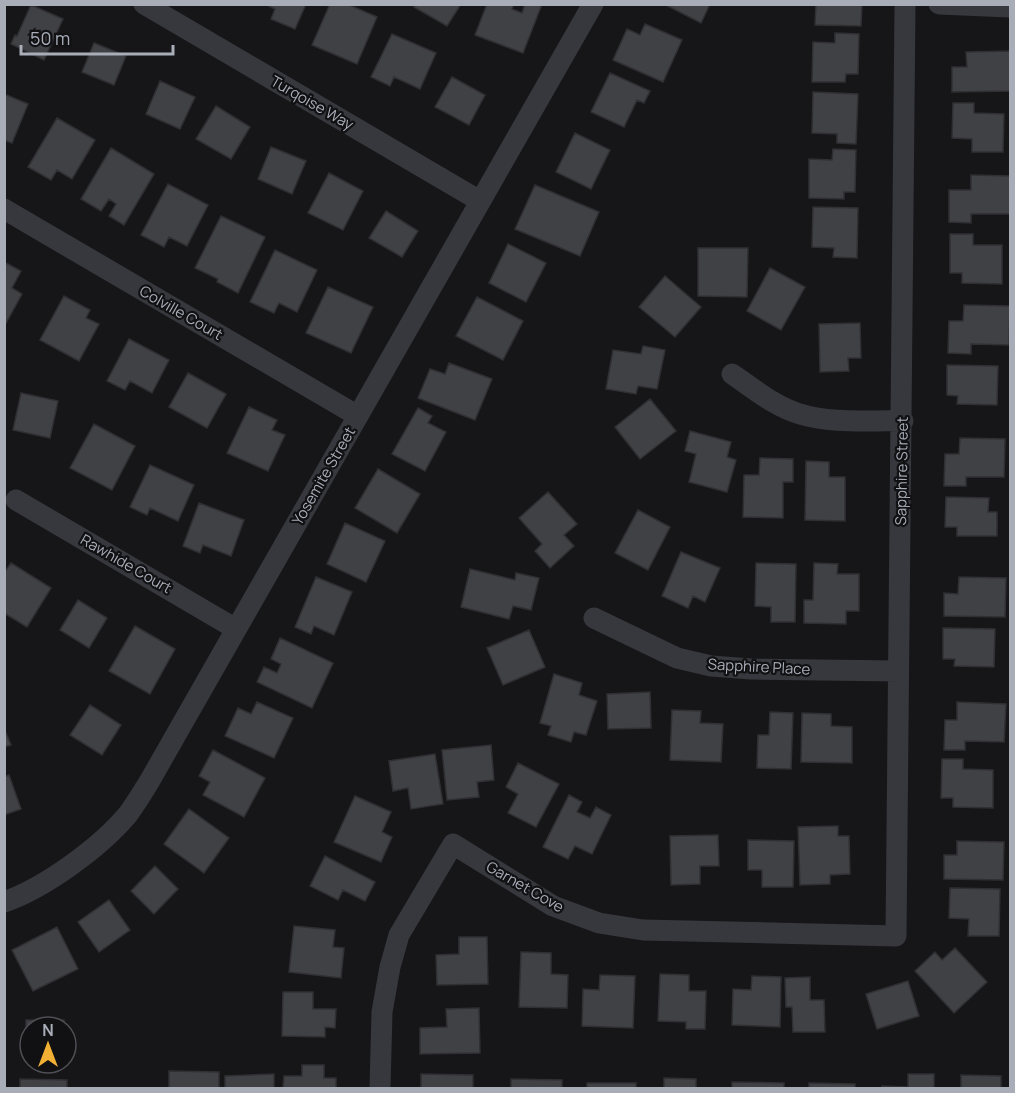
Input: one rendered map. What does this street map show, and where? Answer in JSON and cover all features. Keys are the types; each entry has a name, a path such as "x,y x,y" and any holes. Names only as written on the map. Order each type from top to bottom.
{"street":[{"name":"Turqoise Way","path":"144,4 480,201"},
{"name":"Yosemite Street","path":"4,902 58,874 102,840 129,813 237,629 593,4"},
{"name":"Sapphire Street","path":"896,936 903,420 905,4"},
{"path":"939,4 1011,8"},
{"name":"Colville Court","path":"4,209 358,416"},
{"path":"732,374 777,405 800,414 828,419 903,420"},
{"name":"Rawhide Court","path":"16,500 237,629"},
{"name":"Sapphire Place","path":"594,618 677,658 711,666 752,669 898,671"},
{"name":"Garnet Cove","path":"380,1089 381,1012 399,935 453,844 553,906 599,923 642,930 896,936"}],"building":[{"path":"265,4 306,4 295,29 271,19 275,9"},
{"path":"330,4 347,4 377,17 357,64 312,45"},
{"path":"416,4 461,4 447,26 414,7"},
{"path":"487,4 514,4 512,9 522,13 525,4 542,4 523,53 475,35"},
{"path":"664,4 710,4 701,23"},
{"path":"816,4 862,4 861,26 815,25"},
{"path":"31,5 63,19 44,60 11,44"},
{"path":"645,24 682,40 663,82 613,60 627,29 640,35"},
{"path":"835,33 859,34 858,74 846,74 845,82 812,82 813,42 835,43"},
{"path":"392,34 436,53 420,89 394,77 390,86 371,77"},
{"path":"94,43 126,56 114,85 82,72"},
{"path":"1010,51 1010,91 952,92 952,67 967,67 966,52"},
{"path":"610,73 650,91 644,103 637,100 624,127 591,112"},
{"path":"452,77 485,95 469,125 435,107"},
{"path":"160,81 195,97 180,129 146,114"},
{"path":"813,92 858,94 856,144 837,143 837,134 812,133"},
{"path":"4,94 28,104 12,143 4,140"},
{"path":"953,103 974,103 974,113 1004,114 1003,152 972,152 972,139 952,138"},
{"path":"216,106 250,127 231,159 196,139"},
{"path":"57,118 95,140 72,179 57,170 51,180 28,167"},
{"path":"575,133 610,150 591,189 556,172"},
{"path":"271,147 306,161 292,194 258,179"},
{"path":"111,148 154,174 124,225 109,216 116,204 109,199 101,211 81,199"},
{"path":"833,149 856,150 855,192 844,192 844,199 809,198 809,159 832,160"},
{"path":"329,173 363,191 343,230 308,213"},
{"path":"971,175 1010,176 1010,214 971,214 971,223 949,222 949,190 971,190"},
{"path":"168,184 208,205 187,246 169,237 164,247 141,235"},
{"path":"535,185 599,212 580,256 515,229"},
{"path":"813,207 858,208 857,258 833,257 834,248 812,247"},
{"path":"386,211 418,231 402,257 369,238"},
{"path":"221,216 265,237 238,293 217,282 218,279 195,268"},
{"path":"950,234 973,234 973,245 1002,245 1002,284 962,283 962,273 950,273"},
{"path":"508,244 546,263 526,302 489,283"},
{"path":"698,248 748,248 747,297 698,296"},
{"path":"275,250 317,270 297,312 279,303 274,313 250,302"},
{"path":"4,262 21,271 12,288 22,294 5,325"},
{"path":"770,268 805,287 781,330 747,311"},
{"path":"665,276 701,307 675,337 639,307"},
{"path":"328,287 373,307 351,353 306,333"},
{"path":"64,296 90,310 86,318 99,324 79,361 40,340"},
{"path":"477,297 523,321 503,360 456,336"},
{"path":"964,305 1010,306 1009,345 971,344 971,354 948,353 949,321 963,321"},
{"path":"860,323 861,358 848,358 849,371 820,372 819,324"},
{"path":"129,339 169,360 152,393 130,381 125,390 107,381"},
{"path":"643,346 665,350 657,389 638,386 636,394 606,389 613,350 641,354"},
{"path":"449,363 492,379 475,420 418,398 430,369 445,374"},
{"path":"947,365 998,366 997,405 957,404 958,396 947,395"},
{"path":"188,373 226,394 207,428 169,407"},
{"path":"21,393 58,401 50,438 13,430"},
{"path":"650,399 676,431 640,459 615,427"},
{"path":"249,407 277,420 272,430 285,435 268,471 227,453"},
{"path":"418,408 432,416 428,423 446,432 425,471 392,454"},
{"path":"94,424 135,446 112,490 70,468"},
{"path":"690,431 731,442 727,457 736,460 727,492 689,482 696,454 685,451"},
{"path":"960,438 1005,439 1004,477 966,477 966,486 944,486 945,454 959,454"},
{"path":"760,458 793,459 793,482 783,482 783,518 743,517 744,475 759,475"},
{"path":"806,461 829,462 829,477 845,477 845,521 805,520"},
{"path":"150,465 194,485 178,521 150,508 147,515 130,507"},
{"path":"378,469 420,494 397,533 355,508"},
{"path":"548,492 577,524 564,535 574,546 550,568 535,551 542,544 519,518"},
{"path":"946,497 989,498 988,512 997,512 997,536 957,536 957,527 945,527"},
{"path":"199,503 244,520 231,556 203,545 200,553 183,546"},
{"path":"638,510 670,527 648,570 615,553"},
{"path":"345,523 385,541 366,582 327,564"},
{"path":"681,552 720,568 705,602 693,596 688,608 662,596"},
{"path":"11,563 51,588 27,627 4,613 4,573"},
{"path":"756,563 796,564 795,622 771,622 771,607 755,606"},
{"path":"814,563 838,564 837,574 859,574 859,611 846,611 846,624 804,623 804,600 813,600"},
{"path":"470,569 515,580 516,573 539,578 531,610 513,606 509,619 461,607"},
{"path":"316,577 352,592 334,635 314,626 311,634 295,627"},
{"path":"959,577 1006,578 1005,617 944,616 944,593 958,594"},
{"path":"78,600 107,618 89,648 60,630"},
{"path":"135,626 175,649 150,694 109,671"},
{"path":"943,628 995,629 994,667 954,666 955,659 943,659"},
{"path":"529,630 545,667 503,685 487,648"},
{"path":"280,638 333,663 312,708 257,682 264,667 277,673 281,664 271,659"},
{"path":"554,674 582,683 579,695 597,701 586,735 574,732 571,742 548,735 551,726 540,723"},
{"path":"650,692 651,728 608,729 607,694"},
{"path":"257,702 293,718 274,758 225,736 238,708 251,714"},
{"path":"957,702 1006,704 1004,742 965,741 965,750 944,750 945,720 957,720"},
{"path":"90,705 121,725 102,755 70,735"},
{"path":"672,710 701,711 700,723 723,724 721,762 670,760"},
{"path":"770,712 793,713 791,769 757,768 758,735 769,735"},
{"path":"802,713 831,714 831,726 852,727 852,763 801,762"},
{"path":"4,728 11,745 4,747"},
{"path":"491,745 494,780 477,782 479,797 447,800 442,750"},
{"path":"213,750 265,778 244,817 203,795 210,782 199,776"},
{"path":"435,754 443,804 411,809 408,788 393,791 389,761"},
{"path":"942,759 963,759 963,769 993,770 993,808 953,807 953,798 941,798"},
{"path":"518,763 559,784 536,827 508,813 518,794 506,787"},
{"path":"9,775 21,809 4,815 4,777"},
{"path":"569,795 582,802 577,812 590,818 596,807 611,815 592,854 575,846 568,859 543,847"},
{"path":"355,796 391,812 382,832 392,837 381,862 334,842"},
{"path":"189,809 229,838 204,873 164,844"},
{"path":"838,826 838,836 849,836 850,874 830,875 830,884 800,885 798,827"},
{"path":"718,835 719,866 700,866 700,884 671,885 670,836"},
{"path":"748,840 794,841 793,887 762,887 762,870 748,870"},
{"path":"957,841 1004,842 1003,880 944,879 944,855 957,855"},
{"path":"325,856 375,882 365,901 343,890 338,900 310,886"},
{"path":"155,866 178,889 154,914 131,891"},
{"path":"950,888 1000,889 999,936 968,936 969,919 949,918"},
{"path":"109,900 130,930 99,952 78,922"},
{"path":"294,926 335,930 333,947 344,948 341,978 289,972"},
{"path":"57,927 78,969 33,991 12,950"},
{"path":"459,937 487,937 488,984 437,985 436,955 459,954"},
{"path":"955,948 987,982 954,1013 915,971 935,952 942,960"},
{"path":"521,952 551,953 551,974 568,975 567,1008 519,1007"},
{"path":"660,974 689,975 689,991 706,991 705,1029 686,1029 686,1022 658,1021"},
{"path":"600,975 635,976 633,1028 582,1026 583,989 599,990"},
{"path":"752,976 781,977 780,1027 732,1025 733,989 751,990"},
{"path":"810,977 810,1000 824,1000 825,1032 793,1032 792,1007 786,1007 785,978"},
{"path":"908,981 919,1016 877,1029 866,994"},
{"path":"283,992 313,992 313,1009 336,1009 335,1028 325,1027 325,1037 282,1036"},
{"path":"479,1008 480,1053 420,1054 420,1028 447,1027 446,1009"},
{"path":"302,1065 324,1065 324,1078 336,1078 336,1088 283,1088 284,1076 302,1076"},
{"path":"169,1071 219,1072 219,1088 169,1088"},
{"path":"274,1074 274,1088 225,1088 225,1076"},
{"path":"421,1074 473,1075 473,1088 421,1088"},
{"path":"908,1074 934,1074 934,1088 882,1088 882,1086 908,1087"},
{"path":"961,1075 1001,1076 1001,1088 961,1088"},
{"path":"664,1078 696,1079 696,1088 664,1088"},
{"path":"20,1079 67,1080 67,1088 20,1088"},
{"path":"511,1079 562,1080 562,1088 511,1088"},
{"path":"732,1082 784,1083 784,1088 732,1088"},
{"path":"587,1083 636,1083 636,1088 587,1088"},
{"path":"809,1083 855,1084 855,1088 809,1088"}]}
